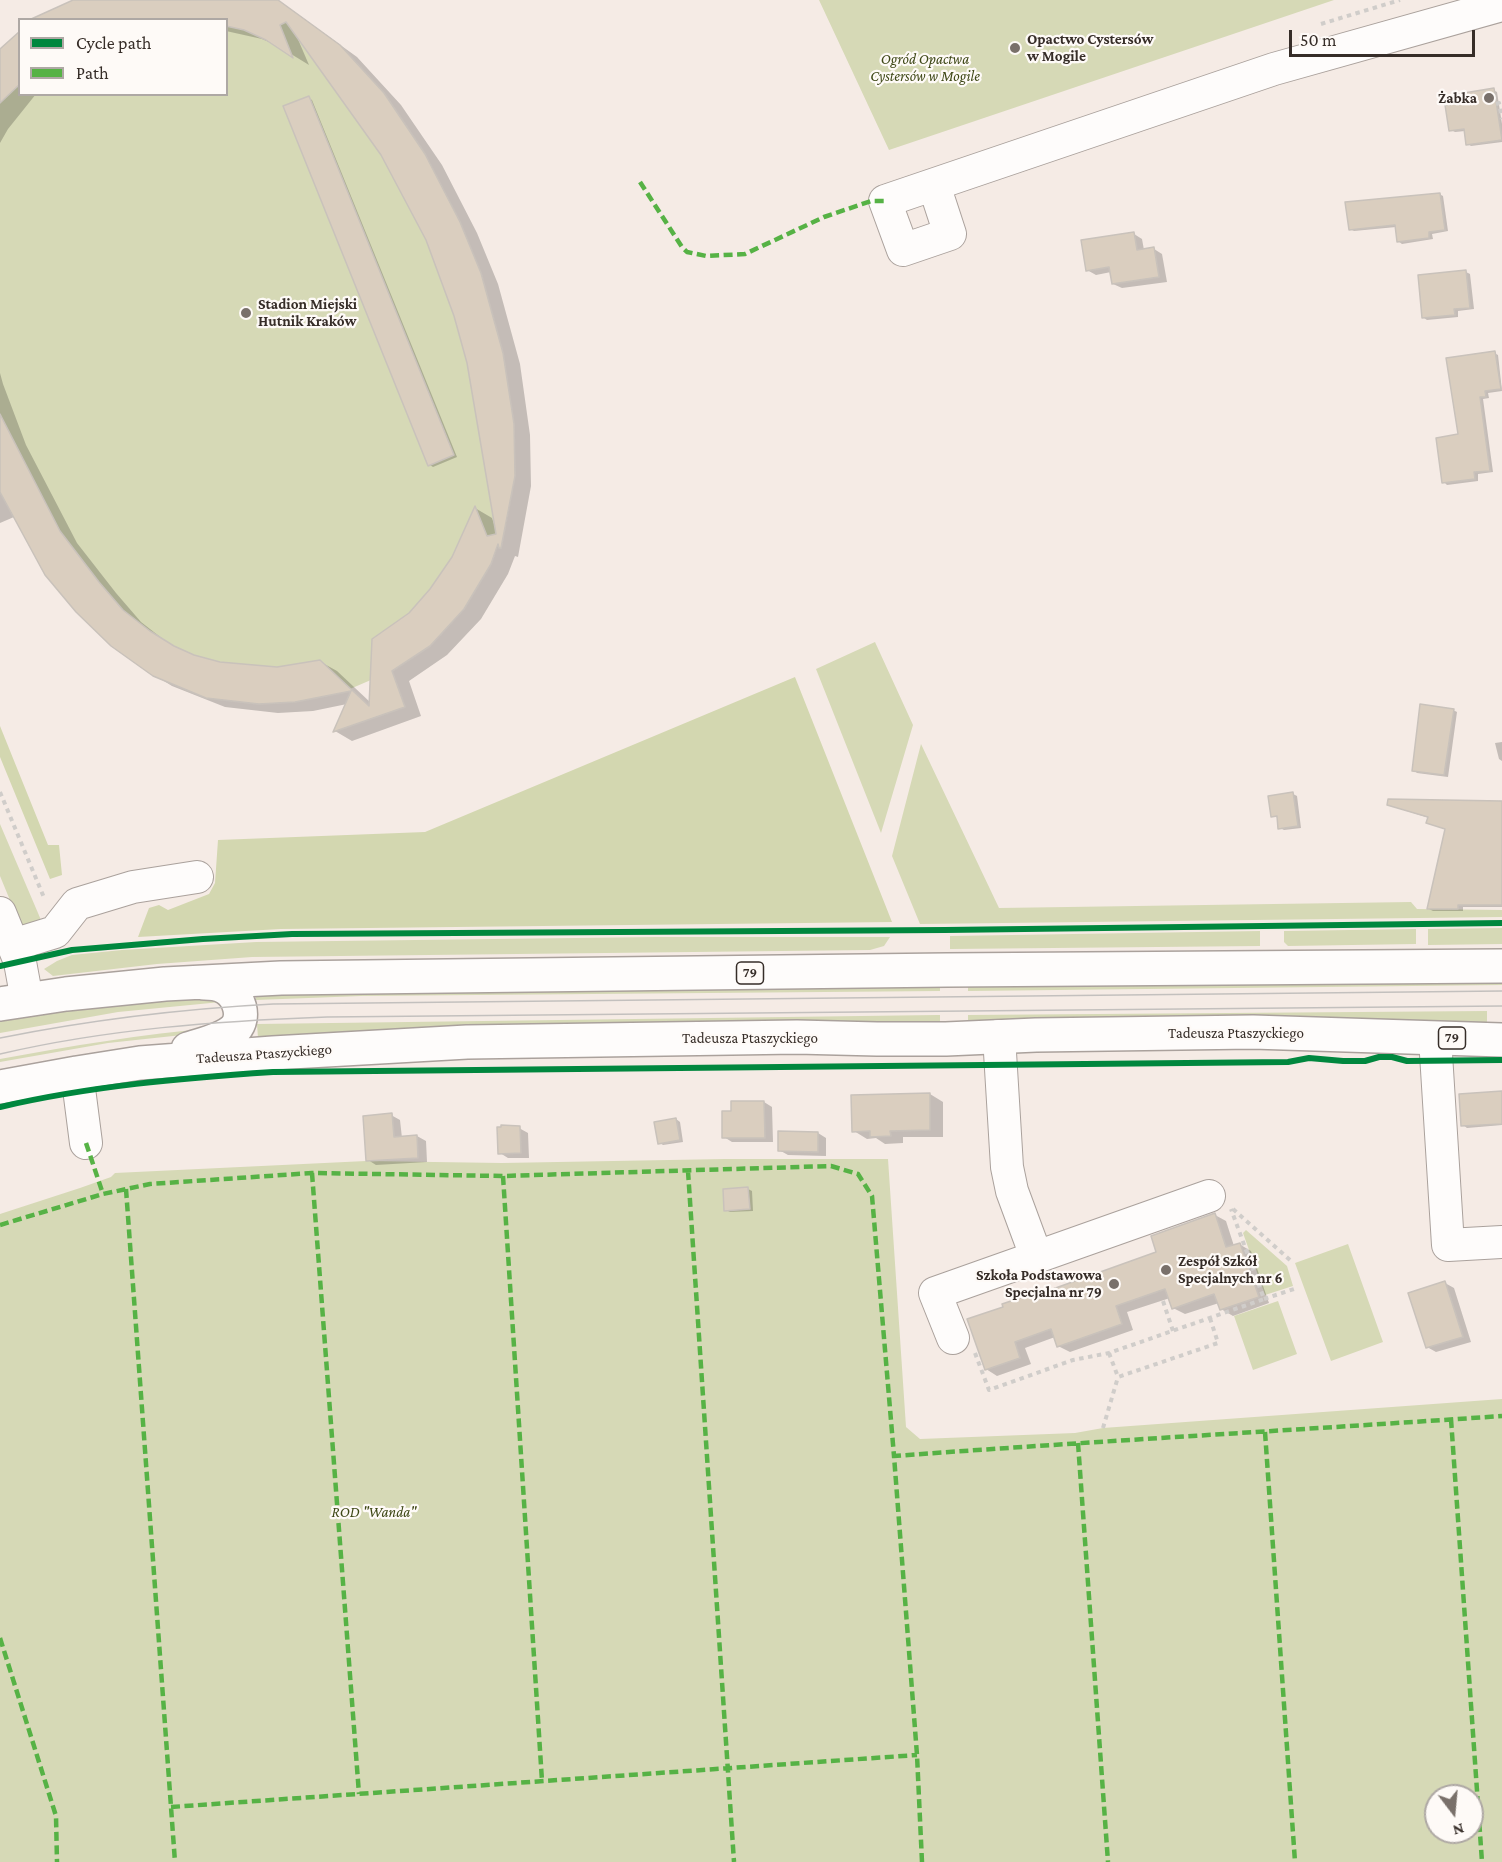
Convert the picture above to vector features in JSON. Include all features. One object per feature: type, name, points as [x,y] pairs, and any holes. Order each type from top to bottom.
[{"type":"main road","name":"79","points":[[14,1002],[125,988],[281,978],[1502,966]]},
{"type":"main road","points":[[140,1064],[221,1037],[237,1026],[240,1013],[234,995],[225,987],[200,982]]},
{"type":"main road","name":"Tadeusza Ptaszyckiego","points":[[0,1087],[77,1072],[140,1064],[479,1041],[797,1036],[946,1039],[1253,1032],[1502,1040]]},
{"type":"lane","points":[[934,185],[1274,69],[1502,4]]},
{"type":"lane","points":[[14,945],[55,932],[76,904],[133,887],[197,877]]},
{"type":"lane","points":[[0,913],[20,962],[14,1002]]},
{"type":"lane","points":[[999,1036],[1007,1167],[1012,1191],[1036,1256]]},
{"type":"lane","points":[[1435,1038],[1448,1245],[1502,1242]]},
{"type":"lane","points":[[77,1072],[86,1143]]},
{"type":"lane","points":[[953,1338],[935,1293],[1036,1256],[1220,1202]]},
{"type":"path","points":[[1317,25],[1400,0]]},
{"type":"path","points":[[1496,104],[1499,103],[1500,116]]},
{"type":"path","points":[[0,792],[38,882],[55,932]]},
{"type":"path","points":[[1220,1202],[1291,1260]]},
{"type":"path","points":[[1220,1202],[1264,1299]]},
{"type":"path","points":[[953,1338],[968,1333],[989,1389],[1073,1360],[1109,1353],[1173,1332],[1293,1289]]},
{"type":"path","points":[[1163,1301],[1173,1332]]},
{"type":"path","points":[[1118,1377],[1218,1343],[1210,1318]]},
{"type":"path","points":[[1103,1428],[1118,1377],[1109,1353]]},
{"type":"green space","name":"Stadion Miejski Hutnik Kraków","points":[[73,0],[274,0],[281,2],[340,45],[384,93],[425,154],[460,222],[481,273],[503,353],[515,476],[506,524],[491,564],[464,609],[430,646],[394,670],[343,692],[295,702],[259,704],[206,698],[153,676],[111,646],[45,575],[0,492],[0,49],[18,33],[18,96],[228,96],[228,18],[38,18]]},
{"type":"green space","name":"Ogród Opactwa Cystersów w Mogile","points":[[819,0],[1334,0],[889,150]]},
{"type":"green space","points":[[875,642],[913,725],[881,833],[816,669]]},
{"type":"green space","points":[[795,677],[892,922],[281,929],[138,937],[149,908],[159,905],[168,910],[209,894],[215,883],[218,840],[425,832]]},
{"type":"green space","points":[[0,726],[48,845],[59,845],[62,875],[50,879],[0,757]]},
{"type":"green space","points":[[921,744],[999,908],[1411,902],[1417,909],[1502,910],[1502,917],[920,924],[892,856]]},
{"type":"green space","points":[[0,824],[43,925],[25,929],[19,922],[0,876]]},
{"type":"green space","points":[[1502,928],[1502,944],[1428,945],[1428,929]]},
{"type":"green space","points":[[1416,929],[1416,944],[1288,946],[1284,942],[1284,931]]},
{"type":"green space","points":[[1260,931],[1260,946],[950,949],[950,936]]},
{"type":"green space","points":[[655,937],[890,937],[884,946],[870,950],[252,957],[157,964],[53,976],[44,969],[72,955],[256,942]]},
{"type":"green space","points":[[1502,979],[1502,985],[968,991],[968,982]]},
{"type":"green space","points":[[940,982],[940,991],[361,996],[256,1000],[256,994]]},
{"type":"green space","points":[[208,995],[221,1002],[118,1012],[0,1033],[0,1018],[25,1013]]},
{"type":"green space","points":[[1487,1011],[1487,1027],[968,1025],[968,1015]]},
{"type":"green space","points":[[940,1015],[940,1025],[258,1038],[257,1024]]},
{"type":"green space","points":[[215,1028],[201,1033],[108,1043],[0,1062],[0,1059],[80,1045]]},
{"type":"green space","name":"ROD \"Wanda\"","points":[[888,1159],[906,1427],[920,1439],[1075,1433],[1103,1428],[1502,1399],[1502,1862],[0,1862],[0,1214],[111,1177],[115,1173],[366,1161],[502,1163]]},
{"type":"green space","points":[[1246,1230],[1287,1266],[1293,1286],[1265,1295],[1243,1233]]},
{"type":"green space","points":[[1348,1244],[1383,1342],[1331,1361],[1295,1263]]},
{"type":"green space","points":[[1278,1301],[1297,1354],[1253,1370],[1234,1316]]},
{"type":"building","points":[[73,0],[278,0],[340,45],[384,93],[425,154],[460,222],[481,273],[503,353],[514,424],[515,476],[501,548],[498,544],[491,564],[464,609],[430,646],[392,671],[405,707],[333,732],[351,691],[295,702],[259,704],[206,698],[153,676],[111,646],[76,612],[45,575],[0,492],[0,414],[60,531],[123,610],[174,646],[194,655],[220,662],[277,667],[320,660],[369,706],[372,639],[409,613],[430,589],[452,557],[475,506],[487,536],[496,534],[467,363],[454,316],[426,240],[381,155],[286,22],[280,25],[293,58],[266,40],[244,30],[228,26],[228,18],[33,18]]},
{"type":"building","points":[[18,33],[18,86],[0,103],[0,49]]},
{"type":"building","points":[[1494,88],[1502,140],[1466,145],[1464,129],[1449,131],[1445,105],[1459,103],[1458,94]]},
{"type":"building","points":[[309,96],[454,455],[428,466],[283,106]]},
{"type":"building","points":[[1440,193],[1445,230],[1429,232],[1429,238],[1397,242],[1395,225],[1349,230],[1345,202]]},
{"type":"building","points":[[1134,232],[1137,250],[1154,247],[1159,277],[1112,284],[1109,267],[1086,271],[1081,240]]},
{"type":"building","points":[[1466,270],[1470,308],[1454,309],[1455,315],[1422,318],[1418,275]]},
{"type":"building","points":[[1495,351],[1501,389],[1485,391],[1486,397],[1480,397],[1490,471],[1474,472],[1475,479],[1442,483],[1436,438],[1458,434],[1446,358]]},
{"type":"building","points":[[1420,704],[1454,709],[1444,775],[1412,771]]},
{"type":"building","points":[[1293,792],[1298,826],[1278,829],[1277,816],[1271,817],[1268,796]]},
{"type":"building","points":[[1388,799],[1502,801],[1502,905],[1458,905],[1458,909],[1427,909],[1445,829],[1426,823],[1428,817],[1387,805]]},
{"type":"building","points":[[1502,1091],[1502,1124],[1461,1126],[1459,1094]]},
{"type":"building","points":[[930,1093],[930,1130],[890,1131],[891,1136],[870,1137],[870,1131],[852,1132],[851,1095]]},
{"type":"building","points":[[731,1101],[764,1101],[765,1138],[722,1138],[722,1111],[731,1111]]},
{"type":"building","points":[[392,1113],[394,1137],[417,1135],[418,1158],[366,1161],[363,1116]]},
{"type":"building","points":[[676,1118],[680,1140],[658,1144],[654,1122]]},
{"type":"building","points":[[501,1125],[520,1126],[521,1153],[498,1154],[497,1127]]},
{"type":"building","points":[[778,1131],[818,1132],[818,1152],[778,1151]]},
{"type":"building","points":[[748,1187],[750,1209],[724,1211],[723,1189]]},
{"type":"building","points":[[1215,1213],[1226,1247],[1240,1243],[1259,1297],[1220,1310],[1214,1294],[1172,1309],[1165,1289],[1116,1306],[1122,1324],[1057,1347],[1051,1329],[1015,1342],[1020,1358],[985,1370],[967,1319],[1003,1307],[1002,1304],[1035,1293],[1036,1295],[1156,1252],[1151,1236]]},
{"type":"building","points":[[1445,1281],[1463,1337],[1426,1348],[1408,1293]]},
{"type":"tram line","points":[[0,1038],[136,1016],[273,1004],[1502,991]]},
{"type":"tram line","points":[[0,1054],[121,1032],[245,1021],[327,1017],[1502,1006]]},
{"type":"marked path","points":[[640,182],[682,247],[687,252],[706,256],[745,254],[824,217],[871,201],[885,201]]},
{"type":"marked path","points":[[86,1143],[103,1194]]},
{"type":"marked path","points":[[0,1225],[103,1194],[150,1184],[312,1173],[503,1176],[831,1166],[858,1174],[872,1196],[894,1456]]},
{"type":"marked path","points":[[688,1171],[734,1862]]},
{"type":"marked path","points":[[312,1173],[359,1794]]},
{"type":"marked path","points":[[503,1176],[542,1781]]},
{"type":"marked path","points":[[126,1189],[175,1862]]},
{"type":"marked path","points":[[922,1862],[917,1755],[894,1456],[1502,1416]]},
{"type":"marked path","points":[[1451,1419],[1482,1862]]},
{"type":"marked path","points":[[1265,1432],[1295,1862]]},
{"type":"marked path","points":[[1078,1443],[1108,1862]]},
{"type":"marked path","points":[[0,1638],[56,1816],[57,1862]]},
{"type":"marked path","points":[[171,1807],[917,1755]]},
{"type":"cycle path","points":[[0,966],[72,950],[292,934],[945,930],[1502,923]]},
{"type":"cycle path","points":[[0,1107],[136,1084],[273,1072],[1288,1062],[1309,1058],[1365,1061],[1379,1057],[1392,1057],[1407,1061],[1502,1060]]},
{"type":"place","name":"Opactwo Cystersów w Mogile","points":[[1015,48]]},
{"type":"place","name":"Żabka","points":[[1489,98]]},
{"type":"place","name":"Stadion Miejski Hutnik Kraków","points":[[246,313]]},
{"type":"place","name":"Zespół Szkół Specjalnych nr 6","points":[[1166,1270]]},
{"type":"place","name":"Szkoła Podstawowa Specjalna nr 79","points":[[1114,1284]]}]
